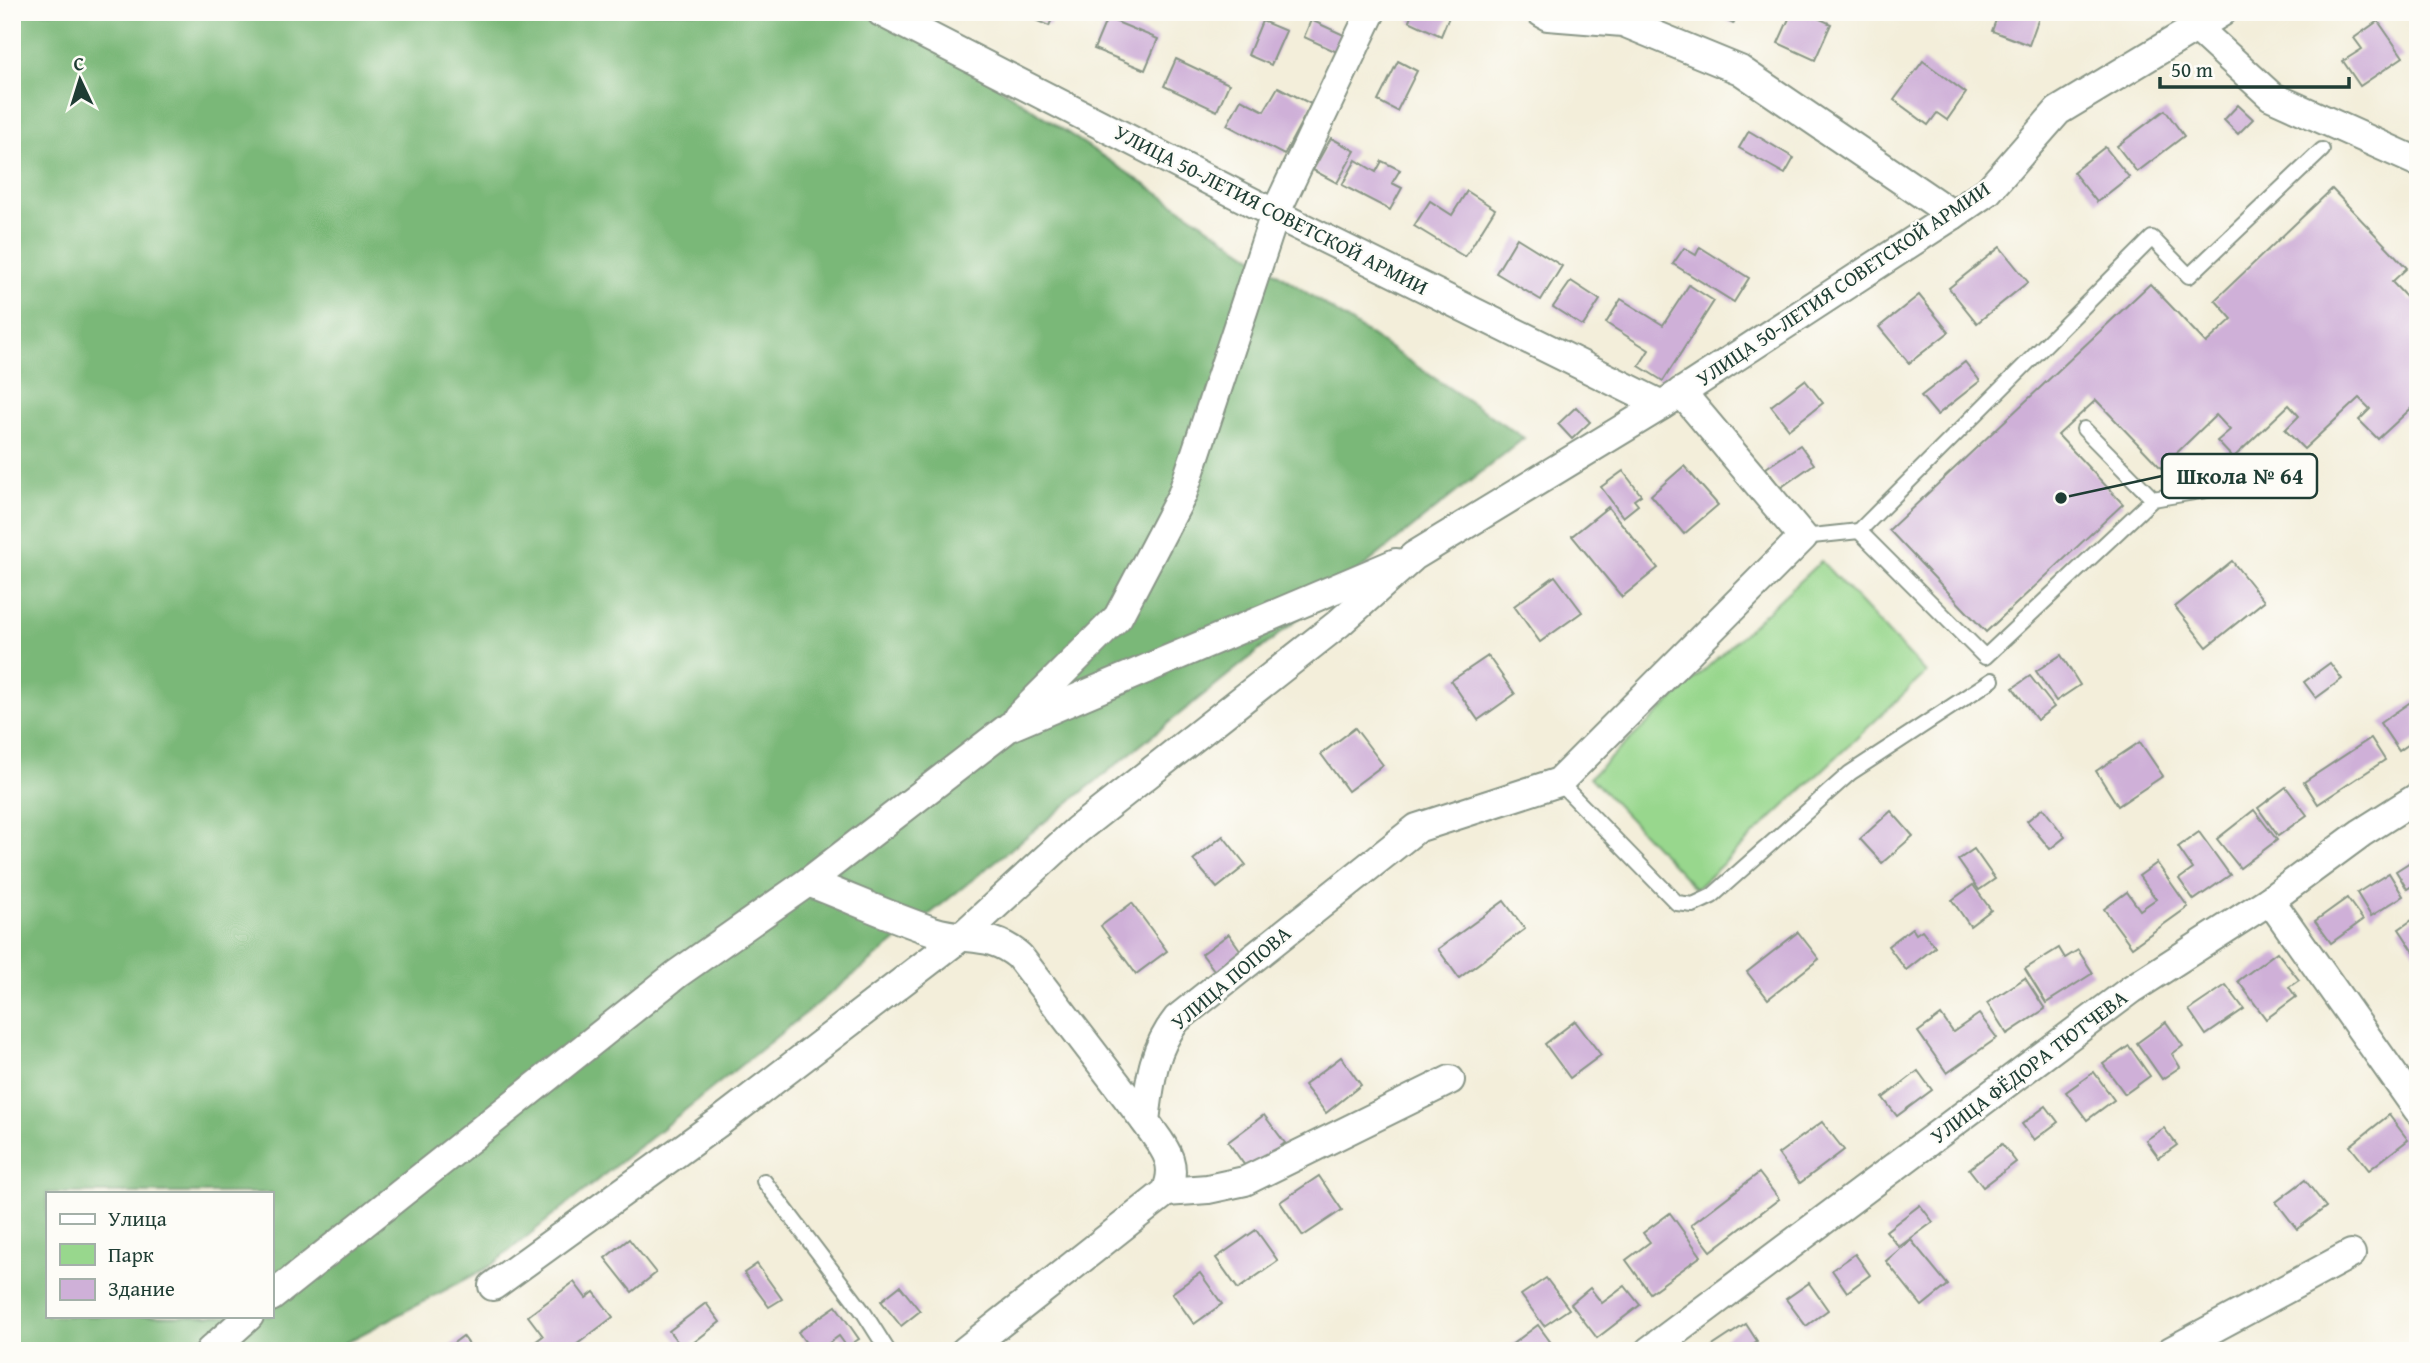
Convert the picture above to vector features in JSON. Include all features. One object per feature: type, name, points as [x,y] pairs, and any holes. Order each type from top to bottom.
[{"type":"street","name":"УЛИЦА 50-ЛЕТИЯ СОВЕТСКОЙ АРМИИ","points":[[881,12],[1275,214],[1672,399]]},
{"type":"street","points":[[273,1295],[677,974],[808,882],[1009,727],[1118,617],[1182,495],[1275,214],[1371,12]]},
{"type":"street","points":[[1541,12],[1548,16],[1623,22],[1740,70],[1953,215]]},
{"type":"street","name":"УЛИЦА 50-ЛЕТИЯ СОВЕТСКОЙ АРМИИ","points":[[1415,556],[1672,399],[1953,215],[1988,191],[2058,111],[2198,29],[2222,12]]},
{"type":"street","points":[[2198,29],[2271,96],[2418,162]]},
{"type":"street","points":[[1559,782],[1803,537],[1672,399]]},
{"type":"street","points":[[1009,727],[1305,599],[1415,556]]},
{"type":"street","points":[[493,1286],[718,1123],[962,936],[1077,830],[1338,624],[1415,556]]},
{"type":"street","name":"УЛИЦА ПОПОВА","points":[[1145,1121],[1152,1062],[1162,1038],[1177,1019],[1417,828],[1559,782]]},
{"type":"street","name":"УЛИЦА ФЁДОРА ТЮТЧЕВА","points":[[1649,1351],[2132,989],[2270,900],[2361,833],[2418,797]]},
{"type":"street","points":[[808,882],[936,932],[989,938],[1007,945],[1019,956],[1145,1121],[1171,1161],[1173,1177],[1166,1192],[965,1351]]},
{"type":"street","points":[[2270,900],[2418,1110]]},
{"type":"street","points":[[1166,1192],[1245,1181],[1450,1080]]},
{"type":"street","points":[[2171,1351],[2351,1254]]},
{"type":"street","points":[[210,1351],[246,1318]]},
{"type":"lane","points":[[1803,537],[1859,531],[2152,238],[2189,276],[2322,150]]},
{"type":"lane","points":[[2084,429],[2153,499]]},
{"type":"lane","points":[[1859,531],[1985,657],[2153,499],[2236,485]]},
{"type":"lane","points":[[1559,782],[1677,903],[1693,905],[1712,896],[1850,773],[1992,680]]},
{"type":"lane","points":[[764,1181],[864,1313],[888,1351]]},
{"type":"green space","points":[[12,12],[887,12],[1524,438],[489,1267],[330,1351],[12,1351]]},
{"type":"green space","points":[[1821,561],[1926,673],[1696,889],[1590,777]]},
{"type":"building","points":[[1017,12],[1055,12],[1049,26]]},
{"type":"building","points":[[1413,12],[1451,12],[1441,36],[1409,21]]},
{"type":"building","points":[[1711,12],[1739,12],[1733,24]]},
{"type":"building","points":[[1792,12],[1805,12],[1831,24],[1815,60],[1778,43]]},
{"type":"building","points":[[1999,12],[2041,12],[2029,45],[1992,31]]},
{"type":"building","points":[[1107,18],[1158,39],[1145,70],[1094,49]]},
{"type":"building","points":[[1311,20],[1346,36],[1339,53],[1304,37]]},
{"type":"building","points":[[1262,21],[1286,31],[1271,65],[1248,55]]},
{"type":"building","points":[[2378,21],[2403,57],[2360,86],[2343,61],[2362,49],[2354,38]]},
{"type":"building","points":[[1176,59],[1229,84],[1217,111],[1164,86]]},
{"type":"building","points":[[1398,61],[1417,71],[1397,111],[1378,101]]},
{"type":"building","points":[[1923,61],[1966,93],[1947,120],[1937,113],[1928,125],[1894,100]]},
{"type":"building","points":[[1278,87],[1311,104],[1284,155],[1227,125],[1241,99],[1264,111]]},
{"type":"building","points":[[2238,105],[2253,119],[2238,134],[2224,120]]},
{"type":"building","points":[[2165,110],[2184,136],[2137,172],[2117,146]]},
{"type":"building","points":[[1749,131],[1794,158],[1785,174],[1739,148]]},
{"type":"building","points":[[1331,138],[1355,151],[1337,183],[1313,170]]},
{"type":"building","points":[[2105,147],[2129,177],[2097,202],[2073,172]]},
{"type":"building","points":[[1356,160],[1376,172],[1382,161],[1400,170],[1392,183],[1402,188],[1390,210],[1342,185]]},
{"type":"building","points":[[2332,189],[2407,268],[2392,282],[2411,302],[2418,296],[2418,402],[2378,439],[2359,420],[2370,409],[2359,398],[2304,449],[2285,430],[2299,416],[2289,405],[2233,458],[2217,441],[2230,430],[2216,415],[2161,468],[2096,400],[2058,435],[2123,504],[1986,632],[1889,530],[2150,284],[2206,343],[2232,319],[2215,300]]},
{"type":"building","points":[[1467,191],[1495,209],[1465,257],[1414,226],[1430,201],[1452,215]]},
{"type":"building","points":[[1517,238],[1562,266],[1541,300],[1496,273]]},
{"type":"building","points":[[1700,247],[1749,278],[1734,302],[1673,264],[1684,248],[1696,255]]},
{"type":"building","points":[[2000,247],[2028,282],[1977,323],[1949,288]]},
{"type":"building","points":[[1571,281],[1600,300],[1583,326],[1553,307]]},
{"type":"building","points":[[1689,285],[1714,301],[1663,381],[1639,366],[1649,350],[1606,323],[1621,299],[1663,325]]},
{"type":"building","points":[[1919,295],[1949,332],[1909,363],[1879,327]]},
{"type":"building","points":[[1965,362],[1980,381],[1937,415],[1921,396]]},
{"type":"building","points":[[1805,380],[1823,403],[1789,429],[1771,406]]},
{"type":"building","points":[[1576,407],[1590,422],[1572,439],[1558,424]]},
{"type":"building","points":[[1800,445],[1814,464],[1780,488],[1766,468]]},
{"type":"building","points":[[1684,466],[1718,505],[1684,534],[1651,495]]},
{"type":"building","points":[[1623,471],[1641,495],[1634,500],[1638,505],[1623,517],[1601,487]]},
{"type":"building","points":[[1608,507],[1658,568],[1622,597],[1572,536]]},
{"type":"building","points":[[2232,561],[2264,601],[2207,647],[2175,607]]},
{"type":"building","points":[[1555,576],[1582,612],[1540,642],[1514,606]]},
{"type":"building","points":[[2061,655],[2080,685],[2056,701],[2036,671]]},
{"type":"building","points":[[1488,656],[1515,694],[1478,720],[1451,681]]},
{"type":"building","points":[[2330,663],[2342,679],[2316,698],[2304,682]]},
{"type":"building","points":[[2030,676],[2054,707],[2037,720],[2013,688]]},
{"type":"building","points":[[2415,699],[2418,738],[2399,751],[2380,723]]},
{"type":"building","points":[[1355,728],[1383,765],[1348,791],[1321,754]]},
{"type":"building","points":[[2371,738],[2385,760],[2318,804],[2304,782]]},
{"type":"building","points":[[2140,742],[2163,776],[2118,806],[2096,771]]},
{"type":"building","points":[[2286,787],[2307,815],[2278,836],[2258,808]]},
{"type":"building","points":[[2043,808],[2065,837],[2050,849],[2027,821]]},
{"type":"building","points":[[2254,810],[2277,840],[2240,868],[2217,839]]},
{"type":"building","points":[[1891,811],[1913,836],[1882,863],[1860,839]]},
{"type":"building","points":[[2199,832],[2230,875],[2194,900],[2179,879],[2193,869],[2178,847]]},
{"type":"building","points":[[1223,836],[1246,865],[1217,888],[1193,860]]},
{"type":"building","points":[[1974,849],[1995,879],[1979,890],[1958,860]]},
{"type":"building","points":[[2418,857],[2418,882],[2407,889],[2396,871]]},
{"type":"building","points":[[2157,863],[2188,907],[2132,947],[2104,909],[2127,892],[2140,910],[2156,899],[2139,876]]},
{"type":"building","points":[[2389,873],[2403,896],[2371,916],[2357,893]]},
{"type":"building","points":[[1973,885],[1991,910],[1970,926],[1952,900]]},
{"type":"building","points":[[2347,898],[2363,920],[2331,943],[2315,921]]},
{"type":"building","points":[[1504,901],[1525,929],[1459,978],[1438,949]]},
{"type":"building","points":[[1132,903],[1167,951],[1136,974],[1101,926]]},
{"type":"building","points":[[2418,916],[2418,958],[2399,929]]},
{"type":"building","points":[[1912,928],[1916,934],[1922,930],[1935,947],[1906,970],[1888,946]]},
{"type":"building","points":[[1798,932],[1819,959],[1768,999],[1747,972]]},
{"type":"building","points":[[1229,934],[1243,954],[1217,974],[1202,954]]},
{"type":"building","points":[[2059,948],[2065,958],[2078,950],[2093,973],[2046,1003],[2025,969]]},
{"type":"building","points":[[2277,952],[2299,980],[2289,987],[2296,997],[2266,1019],[2238,981]]},
{"type":"building","points":[[2025,978],[2045,1009],[2007,1034],[1987,1003]]},
{"type":"building","points":[[2226,985],[2244,1009],[2206,1035],[2189,1010]]},
{"type":"building","points":[[1979,1014],[1997,1038],[1947,1073],[1918,1032],[1941,1015],[1953,1032]]},
{"type":"building","points":[[1575,1021],[1601,1055],[1570,1078],[1545,1044]]},
{"type":"building","points":[[2166,1022],[2183,1046],[2172,1054],[2180,1067],[2162,1079],[2137,1043]]},
{"type":"building","points":[[2129,1046],[2150,1076],[2125,1094],[2103,1064]]},
{"type":"building","points":[[1341,1057],[1361,1085],[1326,1113],[1304,1085]]},
{"type":"building","points":[[1918,1071],[1932,1090],[1897,1116],[1883,1098]]},
{"type":"building","points":[[2094,1072],[2114,1100],[2087,1120],[2066,1092]]},
{"type":"building","points":[[2046,1106],[2058,1122],[2034,1140],[2022,1124]]},
{"type":"building","points":[[1264,1115],[1285,1143],[1248,1170],[1228,1142]]},
{"type":"building","points":[[2389,1115],[2408,1140],[2369,1170],[2350,1146]]},
{"type":"building","points":[[1822,1122],[1844,1150],[1800,1183],[1778,1154]]},
{"type":"building","points":[[2164,1128],[2177,1145],[2159,1158],[2146,1140]]},
{"type":"building","points":[[2002,1144],[2016,1162],[1983,1187],[1969,1169]]},
{"type":"building","points":[[1759,1173],[1779,1199],[1711,1251],[1691,1225]]},
{"type":"building","points":[[1319,1176],[1342,1210],[1303,1236],[1280,1202]]},
{"type":"building","points":[[2305,1180],[2326,1207],[2297,1229],[2276,1202]]},
{"type":"building","points":[[1920,1205],[1933,1222],[1899,1247],[1886,1231]]},
{"type":"building","points":[[1670,1213],[1701,1256],[1650,1293],[1626,1260],[1650,1242],[1643,1233]]},
{"type":"building","points":[[1256,1230],[1278,1261],[1238,1289],[1216,1258]]},
{"type":"building","points":[[629,1239],[656,1273],[632,1292],[605,1258]]},
{"type":"building","points":[[1911,1240],[1948,1285],[1922,1306],[1886,1261]]},
{"type":"building","points":[[1855,1254],[1870,1275],[1847,1292],[1832,1270]]},
{"type":"building","points":[[757,1264],[782,1299],[769,1307],[744,1273]]},
{"type":"building","points":[[1200,1273],[1222,1304],[1194,1324],[1172,1293]]},
{"type":"building","points":[[1546,1278],[1569,1309],[1544,1326],[1521,1295]]},
{"type":"building","points":[[574,1282],[586,1298],[594,1292],[613,1317],[568,1351],[541,1351],[535,1342],[543,1336],[528,1316]]},
{"type":"building","points":[[1809,1283],[1828,1310],[1806,1326],[1786,1299]]},
{"type":"building","points":[[900,1286],[920,1311],[901,1326],[881,1301]]},
{"type":"building","points":[[1625,1286],[1640,1305],[1597,1338],[1571,1304],[1590,1288],[1602,1303]]},
{"type":"building","points":[[706,1303],[720,1322],[684,1350],[669,1331]]},
{"type":"building","points":[[836,1306],[859,1339],[847,1347],[839,1336],[818,1351],[812,1351],[798,1332]]},
{"type":"building","points":[[1746,1324],[1757,1341],[1743,1351],[1705,1351]]},
{"type":"building","points":[[1538,1325],[1557,1351],[1515,1351],[1511,1345]]},
{"type":"building","points":[[463,1336],[474,1351],[443,1351]]},
{"type":"place","name":"Школа № 64","points":[[2061,498]]}]
